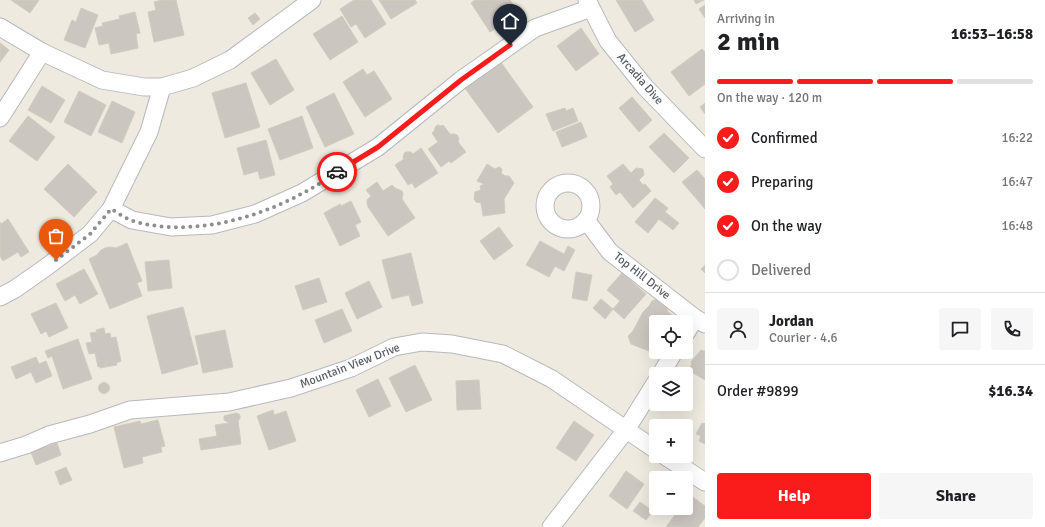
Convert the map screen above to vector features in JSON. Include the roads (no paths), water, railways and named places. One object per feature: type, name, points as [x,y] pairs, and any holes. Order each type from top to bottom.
[{"type":"street","points":[[0,27],[42,52],[102,80],[144,87],[162,87],[193,78],[230,60],[312,0]]},
{"type":"street","points":[[111,209],[132,220],[171,227],[212,225],[255,214],[302,193],[378,147],[461,80],[536,28],[589,4]]},
{"type":"street","name":"Arcadia Dive","points":[[589,4],[608,41],[645,87],[705,149]]},
{"type":"street","points":[[0,118],[42,52]]},
{"type":"street","points":[[0,297],[21,285],[90,234],[111,209],[149,132],[162,87]]},
{"type":"street","name":"Top Hill Drive","points":[[586,220],[610,252],[700,321]]},
{"type":"street","name":"Mountain View Drive","points":[[0,453],[26,445],[49,435],[90,424],[130,410],[229,402],[291,388],[351,368],[394,347],[422,342],[452,344],[503,354],[552,379],[649,445]]},
{"type":"street","points":[[551,527],[626,430],[649,393]]},
{"type":"street","points":[[676,463],[705,482]]}]
